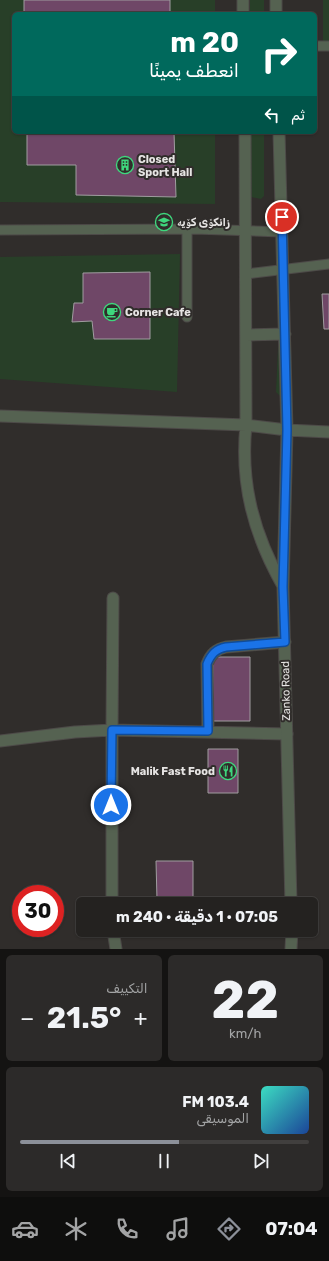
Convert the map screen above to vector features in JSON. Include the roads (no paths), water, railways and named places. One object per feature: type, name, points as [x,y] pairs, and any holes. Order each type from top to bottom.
[{"type":"street","points":[[243,0],[243,12]]},
{"type":"street","points":[[276,0],[276,12]]},
{"type":"street","points":[[245,134],[245,472],[251,508],[262,543],[271,566],[283,587]]},
{"type":"street","name":"Zanko Road","points":[[279,134],[287,430],[283,587],[291,897]]},
{"type":"street","points":[[246,335],[285,334]]},
{"type":"street","points":[[0,416],[246,425],[287,430],[329,432]]},
{"type":"street","points":[[112,897],[114,598]]},
{"type":"street","points":[[208,731],[207,664],[209,657],[213,652],[219,648],[226,647],[285,642]]},
{"type":"street","points":[[0,741],[68,733],[112,730],[287,734]]},
{"type":"street","points":[[114,937],[116,949]]},
{"type":"street","points":[[291,949],[292,937]]},
{"type":"lane","points":[[317,46],[329,46]]},
{"type":"lane","points":[[187,229],[187,317]]},
{"type":"lane","points":[[0,230],[187,229],[282,232]]},
{"type":"lane","points":[[246,274],[329,264]]},
{"type":"place","name":"Closed Sport Hall","points":[[125,165]]},
{"type":"place","name":"زانکۆی کۆیە","points":[[164,222]]},
{"type":"place","name":"Corner Cafe","points":[[112,312]]},
{"type":"place","name":"Malik Fast Food","points":[[228,771]]}]
